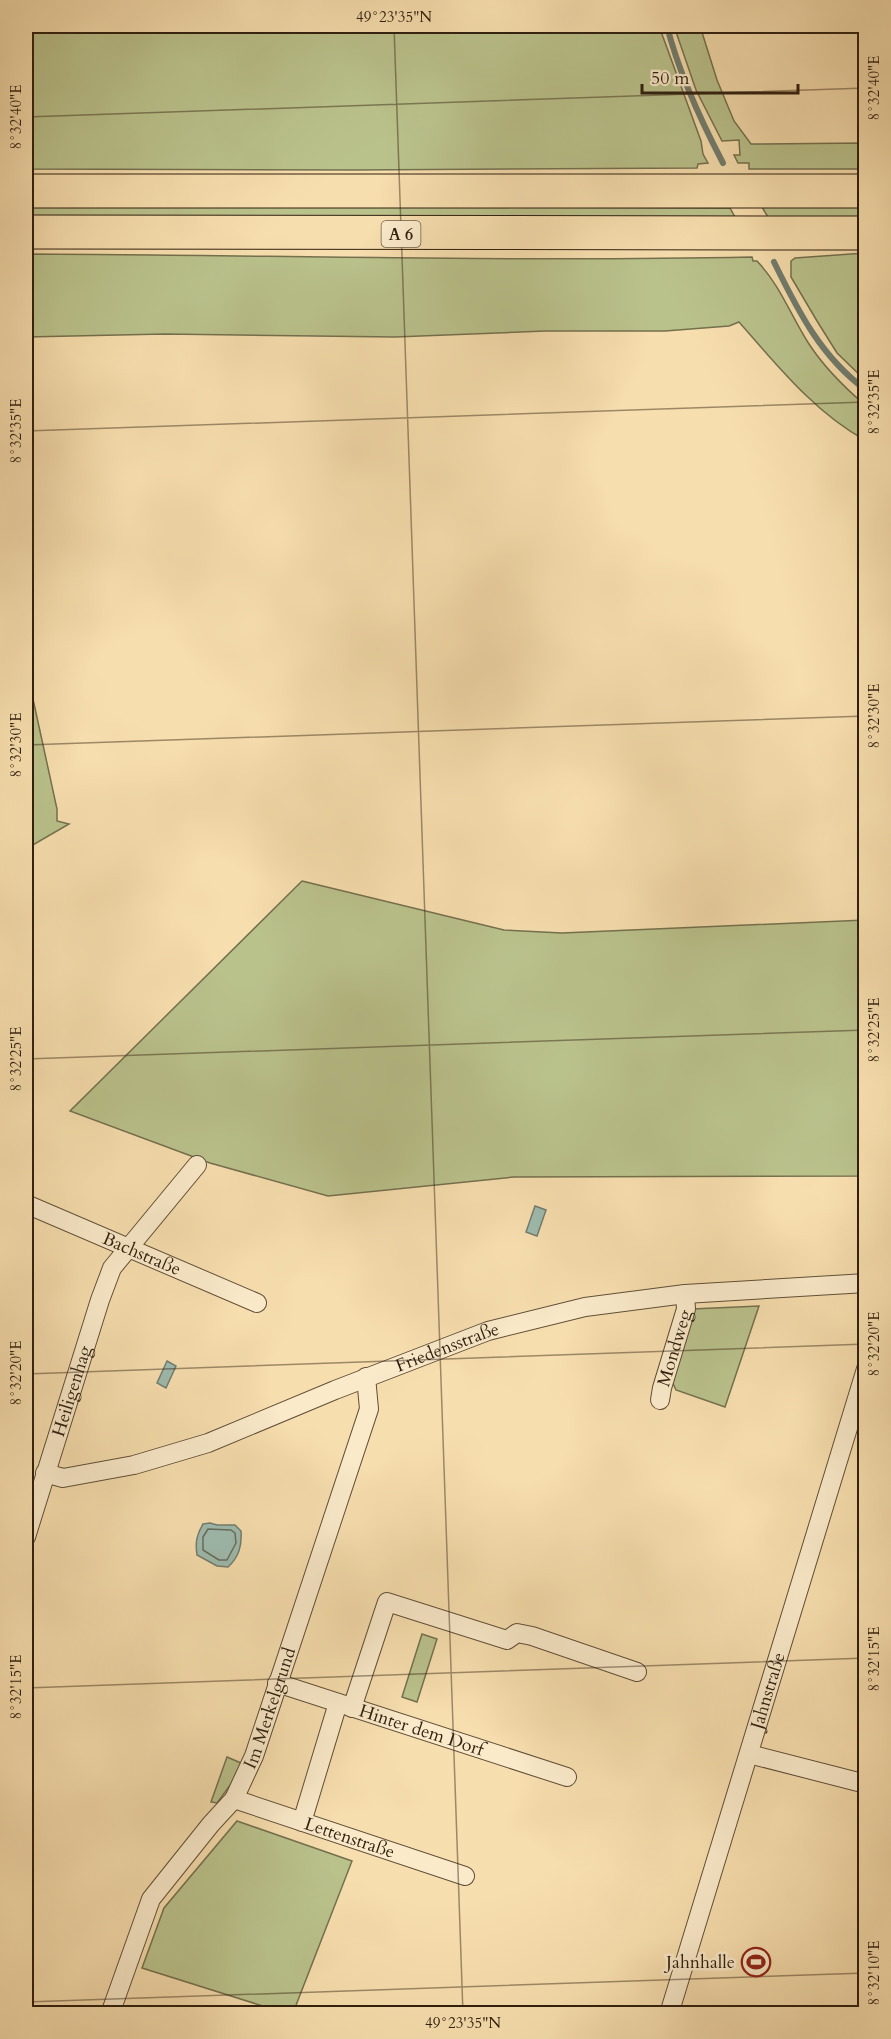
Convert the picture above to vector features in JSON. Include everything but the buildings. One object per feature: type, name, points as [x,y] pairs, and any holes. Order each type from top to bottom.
[{"type":"highway","points":[[26,191],[866,191]]},
{"type":"highway","name":"A 6","points":[[26,232],[866,233]]},
{"type":"street","name":"Heiligenhag","points":[[26,1537],[30,1510],[45,1473],[112,1268],[196,1165]]},
{"type":"street","name":"Bachstraße","points":[[26,1204],[257,1303]]},
{"type":"street","name":"Friedensstraße","points":[[45,1473],[63,1478],[134,1466],[208,1443],[366,1377],[488,1331],[585,1307],[685,1294],[866,1283]]},
{"type":"street","name":"Mondweg","points":[[660,1400],[686,1309],[685,1294]]},
{"type":"street","name":"Jahnstraße","points":[[669,2013],[866,1369]]},
{"type":"street","name":"Im Merkelgrund","points":[[110,2013],[152,1899],[211,1824],[234,1799],[254,1755],[369,1409],[366,1377]]},
{"type":"street","points":[[302,1822],[387,1602],[507,1640],[518,1633],[532,1636],[637,1672]]},
{"type":"street","name":"Hinter dem Dorf","points":[[277,1683],[567,1777]]},
{"type":"street","points":[[749,1754],[866,1784]]},
{"type":"street","name":"Lettenstraße","points":[[234,1799],[465,1876]]},
{"type":"green space","points":[[26,26],[659,26],[708,163],[698,164],[697,168],[26,169]]},
{"type":"green space","points":[[674,26],[700,26],[717,80],[734,121],[751,144],[865,143],[865,169],[749,169],[749,163],[738,163],[734,155],[740,155],[739,140],[722,141],[696,90]]},
{"type":"green space","points":[[26,206],[730,208],[736,219],[26,218]]},
{"type":"green space","points":[[865,206],[865,218],[769,219],[762,207]]},
{"type":"green space","points":[[866,253],[865,380],[837,353],[817,321],[791,277],[791,261],[795,258]]},
{"type":"green space","points":[[26,254],[480,259],[752,257],[753,261],[757,261],[772,280],[821,361],[865,405],[865,440],[829,416],[813,402],[739,322],[729,326],[665,331],[545,331],[395,337],[165,334],[26,337]]},
{"type":"green space","points":[[26,667],[57,809],[57,821],[69,824],[26,849]]},
{"type":"green space","points":[[302,881],[504,930],[562,933],[865,920],[865,1176],[514,1177],[328,1196],[210,1163],[70,1111]]},
{"type":"green space","points":[[759,1306],[725,1407],[676,1390],[670,1377],[692,1309]]},
{"type":"green space","points":[[422,1634],[437,1639],[417,1702],[402,1697]]},
{"type":"green space","points":[[227,1757],[241,1763],[231,1784],[217,1803],[211,1802]]},
{"type":"green space","points":[[237,1821],[352,1861],[293,2013],[285,2013],[142,1968],[164,1908]]},
{"type":"water","points":[[535,1206],[546,1210],[537,1236],[526,1232]]},
{"type":"water","points":[[167,1361],[176,1366],[166,1388],[157,1383]]},
{"type":"water","points":[[203,1524],[235,1525],[241,1531],[239,1551],[228,1567],[217,1566],[197,1555],[196,1542],[199,1531]]},
{"type":"waterway","points":[[667,26],[691,96],[723,163]]},
{"type":"waterway","points":[[774,262],[792,298],[823,348],[850,377],[866,390]]},
{"type":"place","name":"Jahnhalle","points":[[756,1962]]}]
